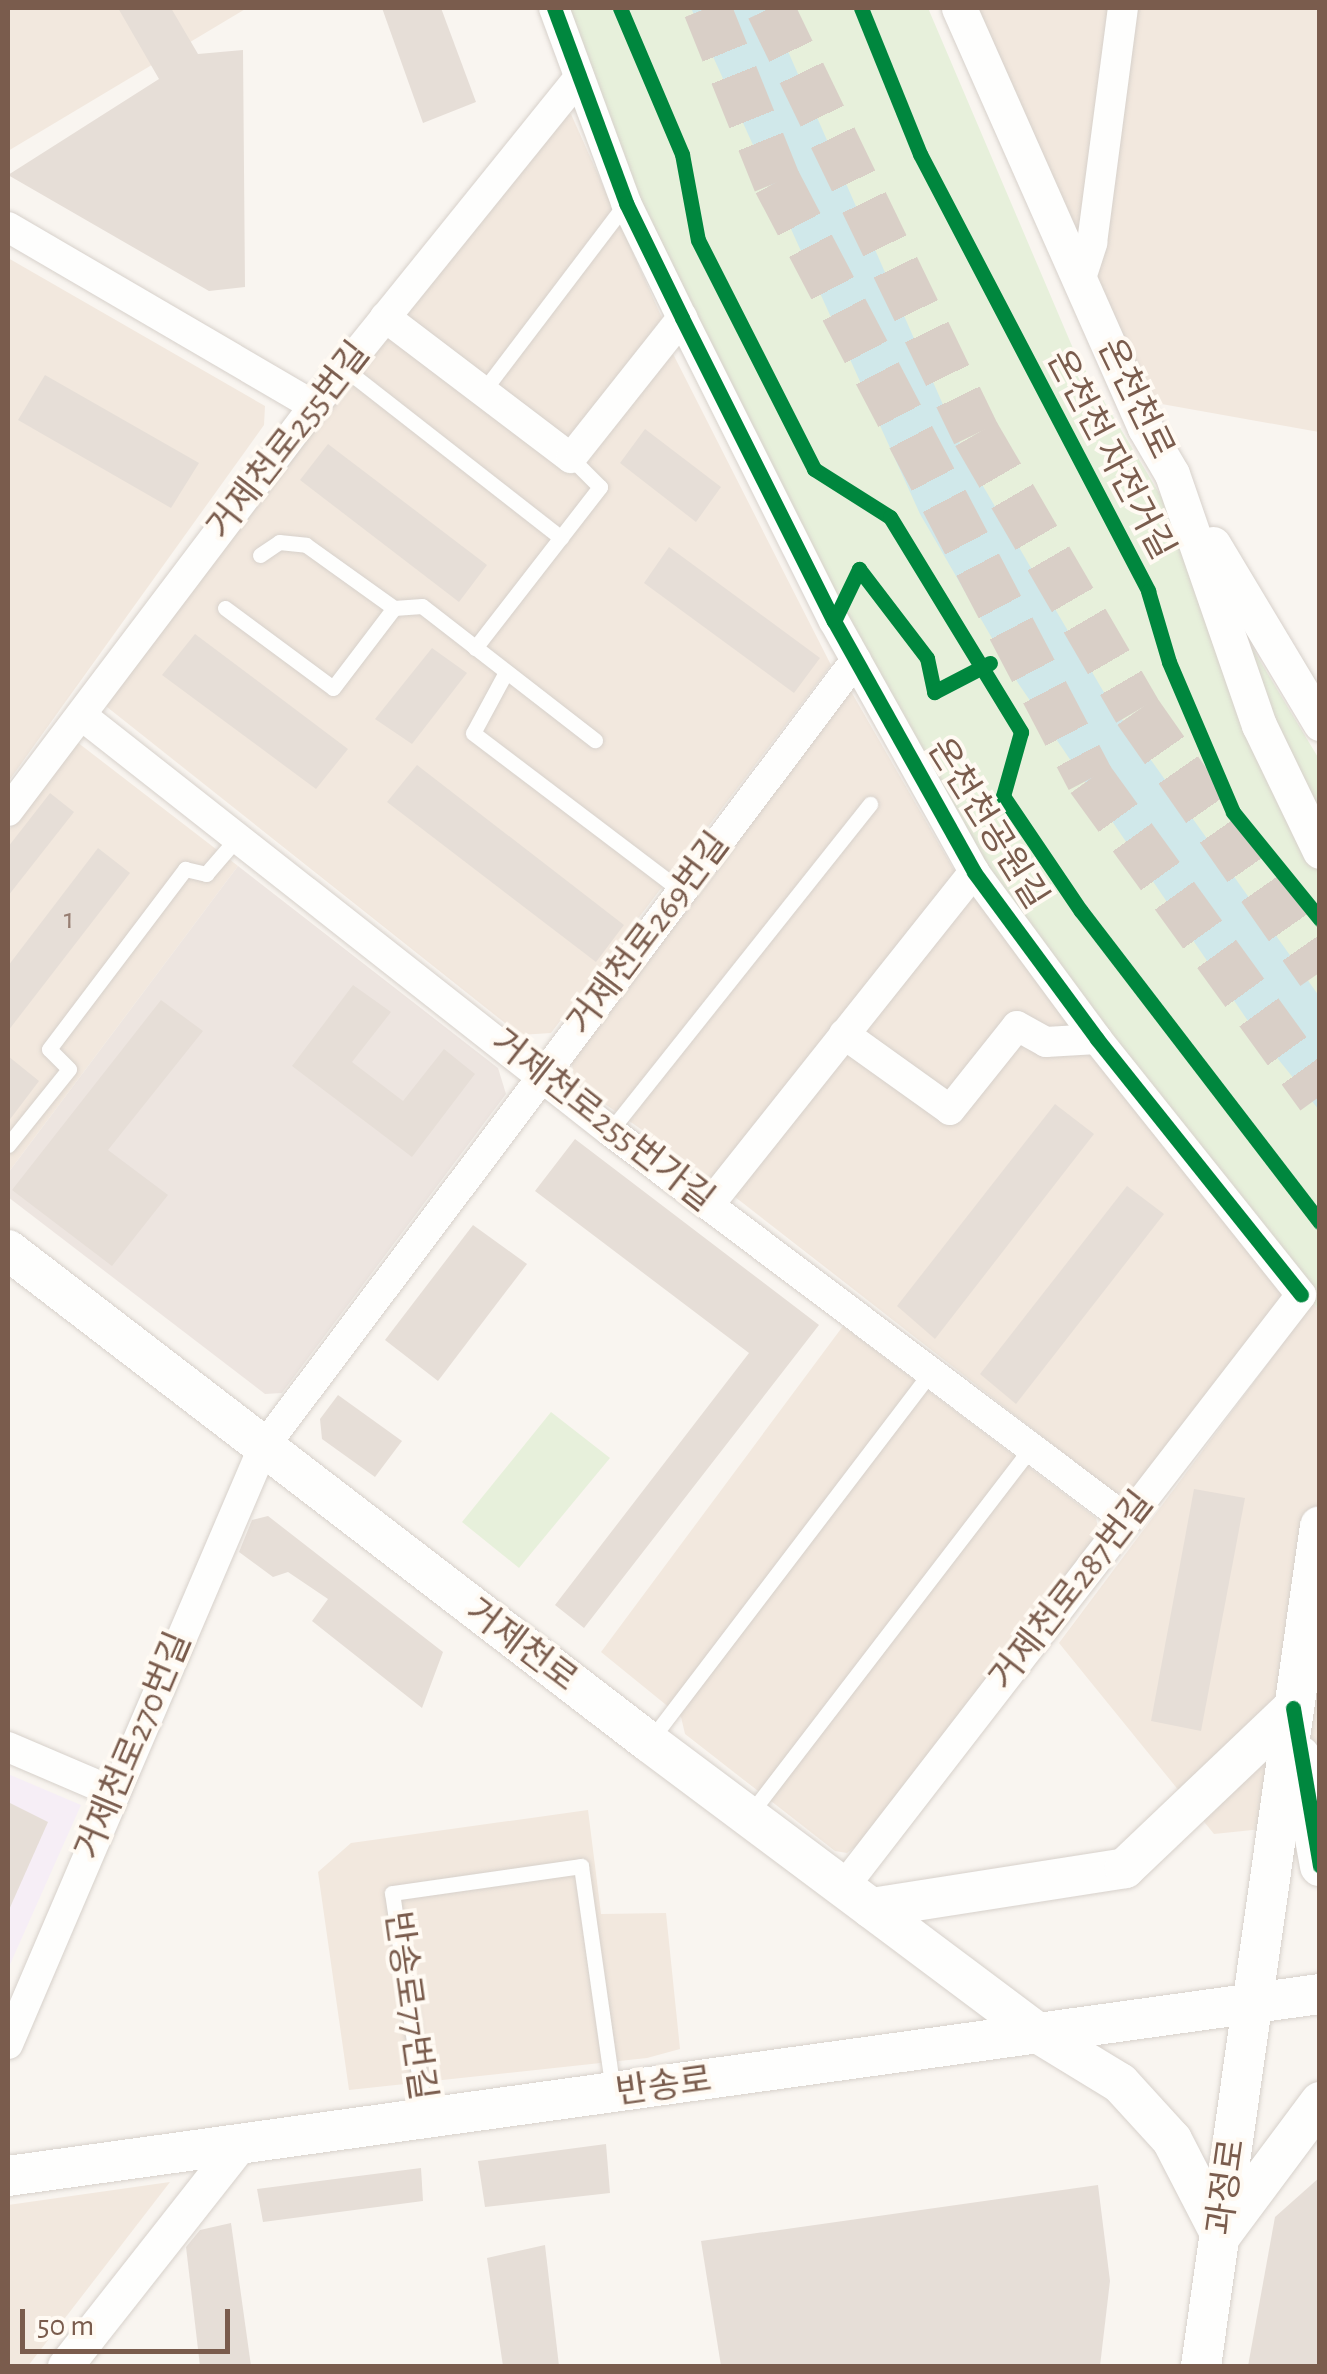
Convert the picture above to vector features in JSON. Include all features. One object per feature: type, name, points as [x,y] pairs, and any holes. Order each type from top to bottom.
[{"type":"main road","name":"거제천로","points":[[8,1250],[857,1898],[1041,2035],[1120,2083],[1172,2140],[1221,2234]]},
{"type":"main road","name":"과정로","points":[[1201,2366],[1320,1526]]},
{"type":"main road","points":[[857,1898],[1125,1868],[1293,1708]]},
{"type":"main road","points":[[1293,1708],[1320,1866]]},
{"type":"main road","name":"반송로","points":[[8,2176],[1320,1994]]},
{"type":"main road","points":[[1221,2234],[1270,2160],[1320,2102]]},
{"type":"street","name":"온천천공원길","points":[[554,8],[626,203],[856,660],[974,872],[1097,1039],[1301,1295]]},
{"type":"street","name":"온천천로","points":[[960,8],[1080,281],[1172,474],[1259,725],[1320,851]]},
{"type":"street","points":[[1080,281],[1092,243],[1123,8]]},
{"type":"street","name":"거제천로255번길","points":[[8,812],[314,406],[579,77]]},
{"type":"street","points":[[8,227],[314,406]]},
{"type":"street","points":[[385,316],[572,458],[682,318]]},
{"type":"street","points":[[1172,474],[1320,722]]},
{"type":"street","name":"거제천로269번길","points":[[263,1448],[856,660]]},
{"type":"street","name":"거제천로255번가길","points":[[81,715],[543,1074],[610,1131],[1127,1520]]},
{"type":"street","points":[[709,1206],[974,872]]},
{"type":"street","points":[[844,1034],[950,1110],[1017,1026],[1046,1042],[1097,1039]]},
{"type":"street","name":"거제천로287번길","points":[[857,1898],[1127,1520],[1301,1295]]},
{"type":"street","name":"거제천로270번길","points":[[8,2044],[263,1448]]},
{"type":"street","points":[[8,1746],[113,1792]]},
{"type":"street","points":[[65,2366],[240,2144]]},
{"type":"lane","points":[[484,390],[626,203]]},
{"type":"lane","points":[[345,369],[561,538]]},
{"type":"lane","points":[[476,648],[600,487],[572,458]]},
{"type":"lane","points":[[260,555],[278,542],[306,545],[394,608],[422,606],[594,740]]},
{"type":"lane","points":[[224,608],[333,688],[394,608]]},
{"type":"lane","points":[[506,672],[473,734],[680,891]]},
{"type":"lane","points":[[610,1131],[870,804]]},
{"type":"lane","points":[[8,1145],[70,1068],[49,1049],[185,869],[206,874],[238,836]]},
{"type":"lane","points":[[649,1742],[931,1372]]},
{"type":"lane","points":[[749,1816],[1031,1448]]},
{"type":"lane","name":"반송로77번길","points":[[426,2119],[392,1893],[581,1866],[614,2094]]},
{"type":"shaded area","points":[[8,8],[247,8],[8,151]]},
{"type":"shaded area","points":[[969,8],[1319,8],[1319,432],[1156,403],[1103,312]]},
{"type":"shaded area","points":[[571,114],[662,318],[568,446],[398,317],[561,116]]},
{"type":"shaded area","points":[[8,258],[265,406],[264,425],[8,782]]},
{"type":"shaded area","points":[[388,330],[573,470],[669,346],[831,665],[551,1033],[520,1035],[107,707],[105,696]]},
{"type":"shaded area","points":[[849,688],[954,870],[1287,1302],[1133,1492],[1115,1493],[712,1179],[575,1083],[571,1059]]},
{"type":"shaded area","points":[[77,742],[238,866],[8,1173],[8,831]]},
{"type":"shaded area","points":[[238,866],[498,1068],[506,1094],[282,1393],[265,1394],[8,1197],[8,1173]]},
{"type":"shaded area","points":[[1313,1303],[1320,1310],[1319,1823],[1214,1834],[1059,1643]]},
{"type":"shaded area","points":[[843,1326],[1096,1518],[1101,1541],[877,1829],[847,1853],[835,1851],[685,1734],[681,1717],[601,1652]]},
{"type":"shaded area","points":[[8,1774],[81,1805],[8,1969]]},
{"type":"shaded area","points":[[588,1810],[601,1914],[666,1913],[680,2049],[647,2058],[349,2090],[318,1872],[351,1843]]},
{"type":"shaded area","points":[[170,2182],[28,2366],[8,2366],[8,2205]]},
{"type":"green space","points":[[558,8],[928,8],[1075,353],[1319,759],[1319,1310],[977,867],[690,318]]},
{"type":"green space","points":[[551,1412],[610,1458],[519,1568],[462,1522]]},
{"type":"water","points":[[691,8],[769,8],[966,457],[1109,701],[1319,996],[1319,1110],[1250,1024],[1018,683],[920,514]]},
{"type":"building","points":[[118,8],[171,8],[198,54],[243,50],[245,287],[209,291],[8,175],[159,79]]},
{"type":"building","points":[[382,8],[441,8],[476,102],[423,123]]},
{"type":"building","points":[[45,375],[199,463],[171,508],[18,420]]},
{"type":"building","points":[[645,429],[721,487],[696,522],[620,463]]},
{"type":"building","points":[[328,444],[487,565],[459,602],[300,480]]},
{"type":"building","points":[[669,547],[820,658],[794,693],[644,583]]},
{"type":"building","points":[[195,634],[348,749],[316,789],[162,675]]},
{"type":"building","points":[[432,648],[467,673],[412,744],[375,719]]},
{"type":"building","points":[[417,765],[624,925],[596,962],[387,802]]},
{"type":"building","points":[[50,793],[74,812],[8,896],[8,847]]},
{"type":"building","points":[[98,848],[130,873],[8,1031],[8,966]]},
{"type":"building","points":[[353,985],[391,1012],[352,1062],[403,1101],[444,1049],[475,1074],[412,1157],[292,1066]]},
{"type":"building","points":[[161,1000],[203,1031],[108,1150],[168,1195],[112,1266],[12,1190]]},
{"type":"building","points":[[8,1056],[39,1081],[8,1122]]},
{"type":"building","points":[[1055,1104],[1094,1134],[935,1339],[897,1306]]},
{"type":"building","points":[[575,1139],[819,1325],[584,1628],[555,1605],[749,1353],[535,1191]]},
{"type":"building","points":[[1127,1186],[1164,1214],[1016,1404],[980,1374]]},
{"type":"building","points":[[473,1225],[527,1264],[438,1381],[385,1340]]},
{"type":"building","points":[[338,1395],[402,1441],[375,1477],[322,1439],[320,1419]]},
{"type":"building","points":[[1194,1489],[1245,1498],[1201,1731],[1151,1721]]},
{"type":"building","points":[[268,1516],[443,1652],[422,1708],[312,1621],[328,1599],[288,1572],[273,1577],[239,1552],[252,1520]]},
{"type":"building","points":[[8,1802],[48,1822],[8,1912]]},
{"type":"building","points":[[606,2144],[610,2193],[485,2207],[478,2161]]},
{"type":"building","points":[[421,2168],[423,2201],[263,2222],[257,2189]]},
{"type":"building","points":[[1320,2177],[1320,2366],[1248,2366],[1275,2217]]},
{"type":"building","points":[[1098,2185],[1110,2281],[1100,2366],[721,2366],[701,2241]]},
{"type":"building","points":[[231,2223],[251,2366],[200,2366],[186,2247],[200,2230]]},
{"type":"building","points":[[545,2245],[559,2366],[503,2366],[487,2258]]},
{"type":"tunnel","points":[[707,8],[777,182],[1090,779],[1320,1097]]},
{"type":"tunnel","points":[[770,8],[976,434],[1137,711],[1320,972]]},
{"type":"cycle path","points":[[554,8],[626,203],[834,621],[974,872],[1097,1039],[1301,1295]]},
{"type":"cycle path","points":[[620,8],[682,154],[698,240],[814,469],[890,517],[1021,732],[1003,796],[1081,911],[1320,1222]]},
{"type":"cycle path","name":"온천천 자전거길","points":[[861,8],[920,154],[1148,591],[1169,662],[1233,812],[1320,919]]},
{"type":"cycle path","points":[[834,621],[859,569],[927,658],[934,692],[990,663]]},
{"type":"cycle path","points":[[1293,1708],[1320,1866]]}]
